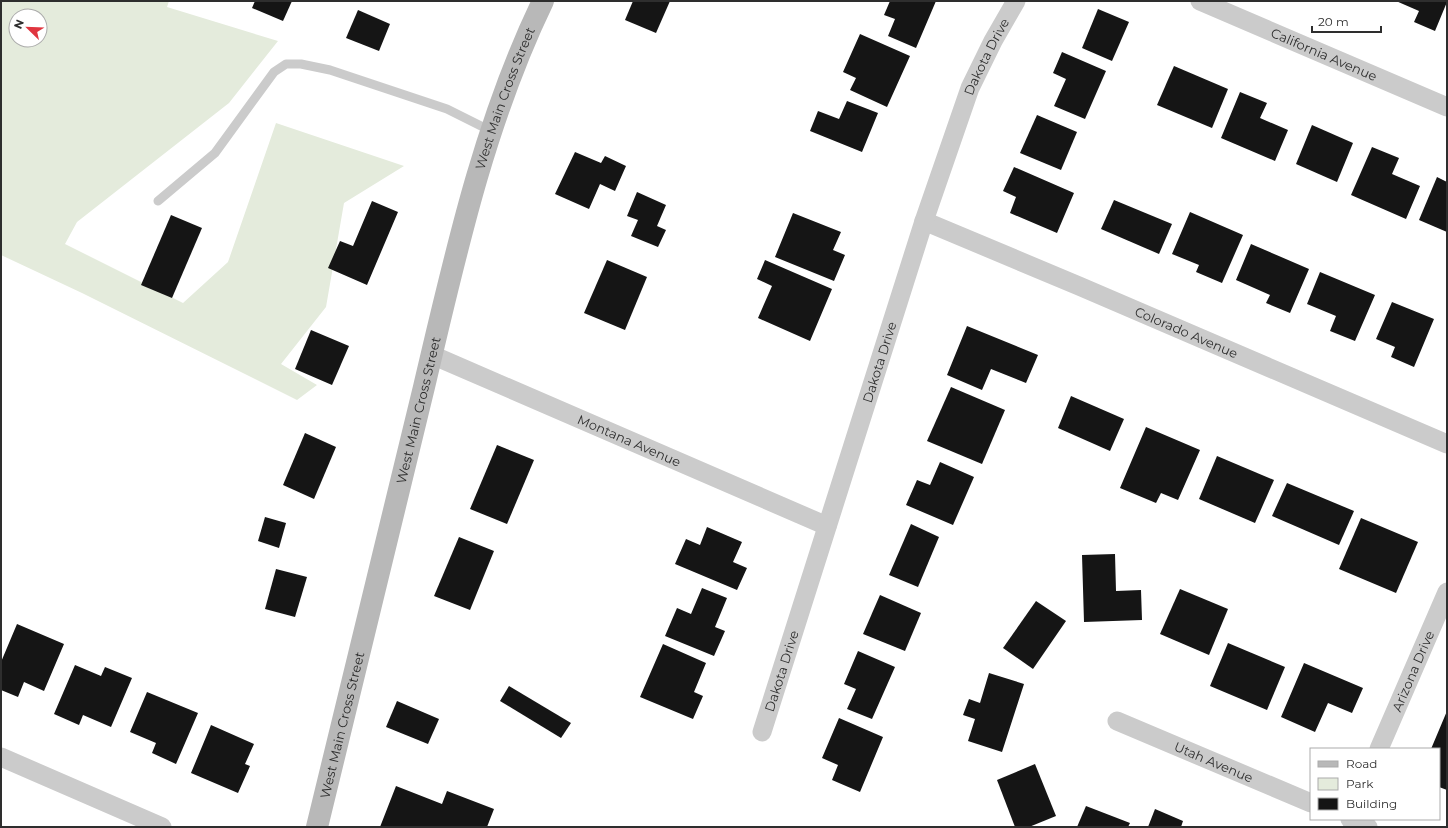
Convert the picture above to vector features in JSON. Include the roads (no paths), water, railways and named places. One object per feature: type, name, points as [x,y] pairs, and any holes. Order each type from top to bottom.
[{"type":"main road","name":"West Main Cross Street","points":[[317,827],[462,230],[491,131],[508,82],[543,1]]},
{"type":"street","name":"Dakota Drive","points":[[762,732],[924,221],[970,88],[993,41],[1016,1]]},
{"type":"street","name":"California Avenue","points":[[1200,1],[1447,107]]},
{"type":"street","name":"Colorado Avenue","points":[[924,221],[1447,444]]},
{"type":"street","name":"Montana Avenue","points":[[432,355],[827,526]]},
{"type":"street","name":"Arizona Drive","points":[[1379,748],[1447,592]]},
{"type":"street","name":"Utah Avenue","points":[[1117,721],[1310,803]]},
{"type":"street","points":[[1,757],[162,827]]},
{"type":"street","points":[[1351,820],[1368,827]]},
{"type":"lane","points":[[158,201],[215,153],[274,72],[286,64],[301,64],[330,70],[447,109],[491,131]]}]
